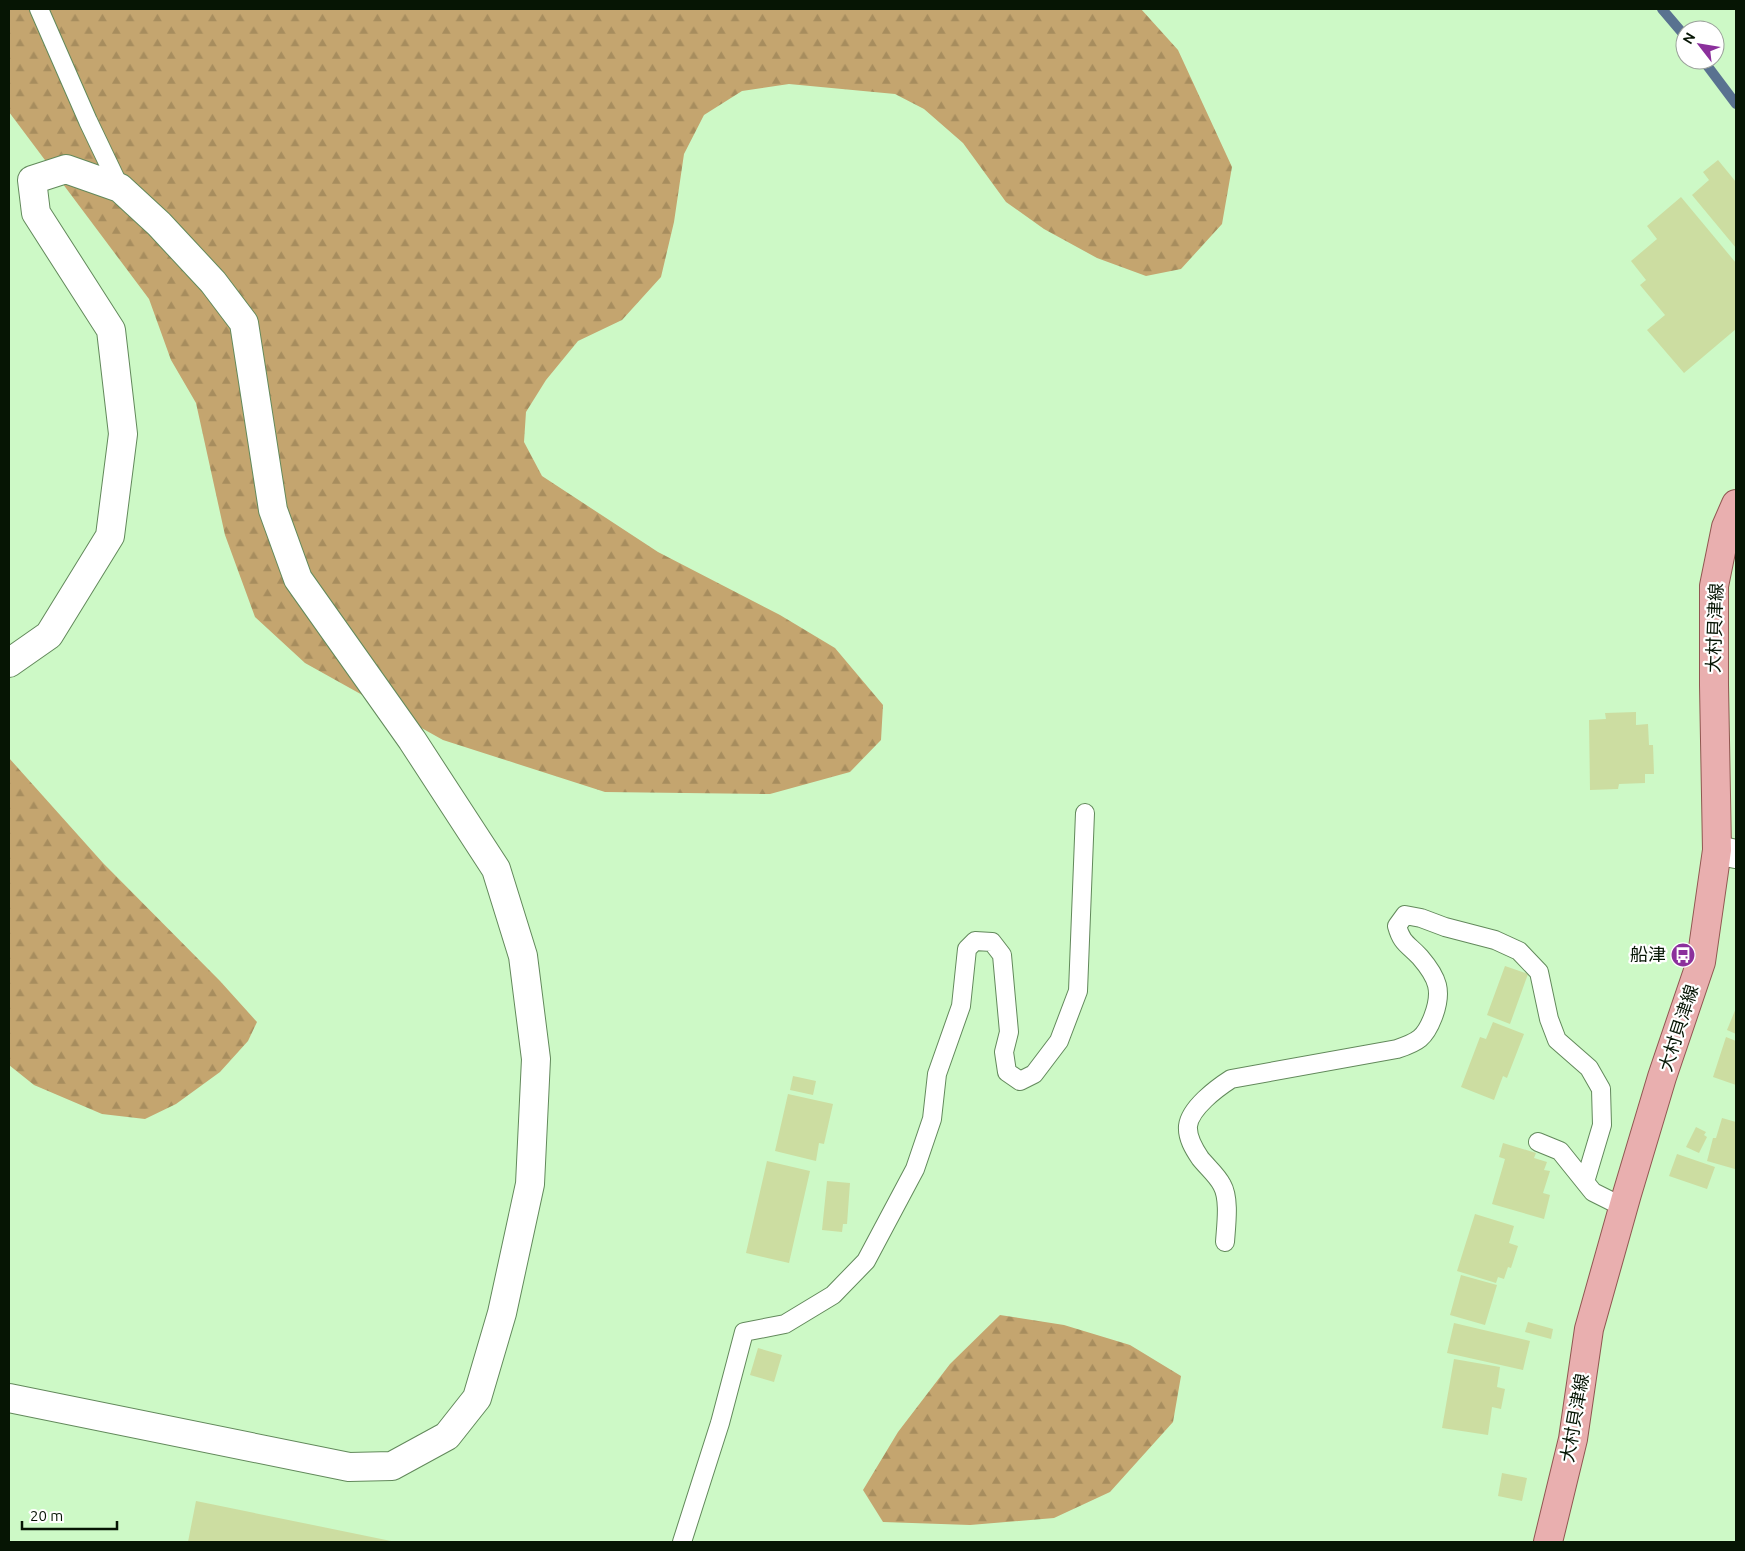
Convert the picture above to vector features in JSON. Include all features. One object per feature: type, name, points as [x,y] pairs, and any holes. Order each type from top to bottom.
[{"type":"main road","name":"大村貝津線","points":[[1548,1542],[1573,1439],[1589,1329],[1662,1077],[1701,962],[1727,852],[1714,685],[1714,586],[1726,527],[1736,504]]},
{"type":"street","points":[[9,663],[49,634],[110,536],[124,434],[111,330],[36,214],[32,180],[66,169],[120,188],[159,224],[213,282],[244,323],[273,510],[298,579],[412,740],[496,869],[523,956],[536,1059],[530,1184],[502,1313],[477,1398],[447,1436],[392,1466],[349,1468],[9,1398]]},
{"type":"lane","points":[[39,9],[88,121],[120,188]]},
{"type":"lane","points":[[682,1542],[720,1423],[744,1332],[785,1324],[833,1295],[866,1261],[915,1169],[932,1119],[937,1074],[962,1006],[967,949],[976,941],[992,942],[1002,954],[1010,1032],[1004,1052],[1007,1072],[1020,1081],[1034,1074],[1059,1041],[1078,991],[1085,814]]},
{"type":"lane","points":[[1226,1242],[1227,1208],[1223,1185],[1190,1143],[1188,1126],[1195,1110],[1215,1090],[1232,1079],[1415,1043],[1428,1030],[1438,1003],[1437,982],[1420,957],[1400,939],[1396,926],[1405,915],[1495,940],[1519,951],[1538,972],[1549,1018],[1557,1040],[1589,1068],[1602,1089],[1602,1125],[1585,1182]]},
{"type":"lane","points":[[1538,1142],[1560,1151],[1593,1192],[1623,1207]]},
{"type":"green space","points":[[9,9],[1141,9],[1178,50],[1232,167],[1222,224],[1181,269],[1146,276],[1097,258],[1044,229],[1006,202],[963,143],[924,109],[895,94],[789,84],[742,91],[704,115],[684,154],[674,222],[661,277],[622,320],[578,341],[546,380],[526,412],[524,442],[542,476],[658,552],[780,615],[835,648],[883,705],[881,740],[850,772],[770,794],[605,792],[443,740],[305,663],[255,617],[225,535],[196,403],[171,360],[149,299],[9,112]]},
{"type":"green space","points":[[9,758],[103,863],[220,981],[257,1022],[248,1041],[220,1072],[176,1104],[145,1119],[102,1114],[34,1085],[9,1065]]},
{"type":"green space","points":[[1000,1315],[1064,1325],[1130,1345],[1181,1376],[1173,1422],[1110,1492],[1054,1518],[970,1525],[883,1522],[863,1490],[898,1432],[950,1364]]},
{"type":"building","points":[[1718,160],[1736,182],[1736,248],[1692,195],[1709,180],[1703,172]]},
{"type":"building","points":[[1681,197],[1736,263],[1736,329],[1684,373],[1647,330],[1665,315],[1640,285],[1646,280],[1631,261],[1657,239],[1647,226]]},
{"type":"building","points":[[1636,712],[1636,725],[1648,724],[1649,745],[1653,745],[1654,774],[1645,774],[1645,783],[1619,784],[1618,789],[1590,790],[1589,720],[1606,719],[1605,713]]},
{"type":"building","points":[[1505,966],[1528,974],[1510,1024],[1487,1015]]},
{"type":"building","points":[[1736,1008],[1736,1034],[1727,1030]]},
{"type":"building","points":[[1493,1022],[1524,1034],[1507,1078],[1503,1076],[1494,1100],[1461,1087],[1480,1037],[1486,1039]]},
{"type":"building","points":[[1726,1037],[1736,1041],[1736,1085],[1713,1077]]},
{"type":"building","points":[[793,1076],[816,1081],[813,1095],[790,1090]]},
{"type":"building","points":[[788,1094],[833,1104],[824,1144],[819,1143],[816,1161],[775,1151]]},
{"type":"building","points":[[1722,1118],[1736,1122],[1735,1169],[1707,1161],[1713,1138],[1716,1138]]},
{"type":"building","points":[[1696,1127],[1706,1132],[1704,1135],[1707,1137],[1699,1153],[1686,1147]]},
{"type":"building","points":[[1503,1143],[1536,1153],[1534,1158],[1547,1162],[1544,1170],[1550,1171],[1543,1193],[1550,1195],[1544,1219],[1492,1204],[1505,1159],[1499,1157]]},
{"type":"building","points":[[1677,1154],[1715,1167],[1707,1189],[1669,1176]]},
{"type":"building","points":[[767,1161],[810,1171],[789,1263],[746,1253]]},
{"type":"building","points":[[827,1181],[850,1183],[847,1224],[843,1224],[842,1232],[822,1230]]},
{"type":"building","points":[[1475,1214],[1514,1226],[1509,1243],[1518,1246],[1511,1268],[1508,1267],[1504,1279],[1498,1277],[1496,1283],[1457,1271]]},
{"type":"building","points":[[1461,1275],[1497,1285],[1485,1325],[1450,1315]]},
{"type":"building","points":[[1528,1322],[1553,1329],[1551,1339],[1525,1332]]},
{"type":"building","points":[[1454,1323],[1530,1341],[1523,1370],[1447,1353]]},
{"type":"building","points":[[758,1348],[782,1355],[774,1382],[750,1375]]},
{"type":"building","points":[[1454,1359],[1500,1367],[1497,1387],[1505,1389],[1501,1409],[1492,1407],[1488,1435],[1442,1428]]},
{"type":"building","points":[[1502,1473],[1527,1478],[1522,1501],[1498,1496]]},
{"type":"building","points":[[196,1501],[391,1541],[391,1542],[188,1542]]},
{"type":"waterway","points":[[1662,9],[1675,24]]},
{"type":"waterway","points":[[1710,70],[1736,104]]},
{"type":"place","name":"船津","points":[[1683,955]]}]
